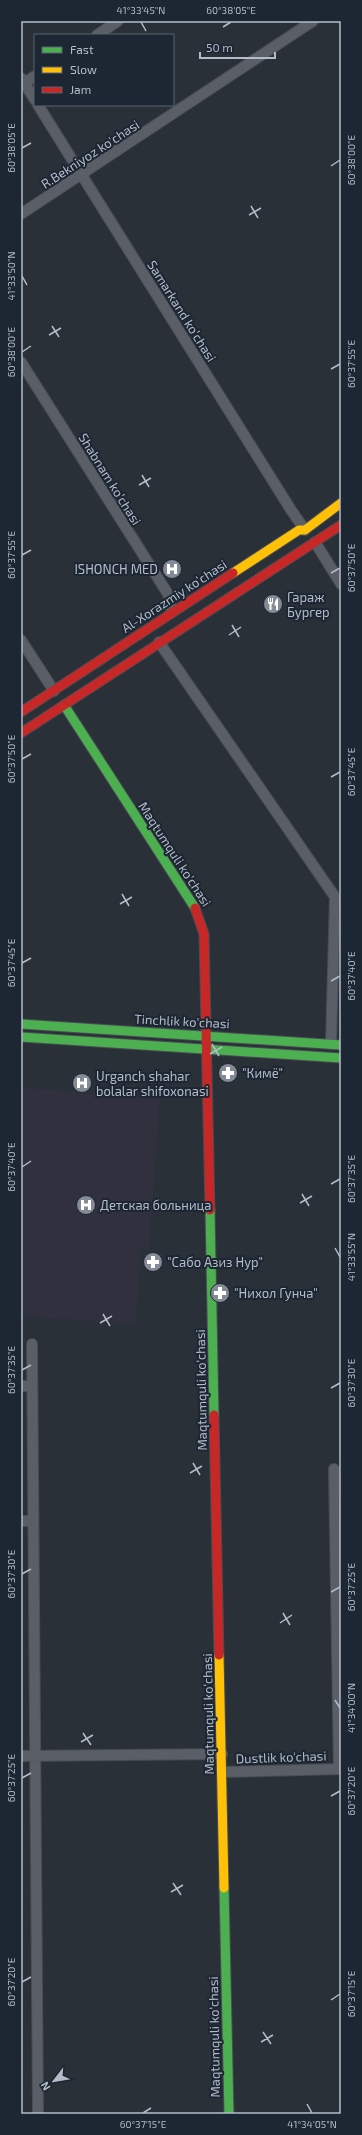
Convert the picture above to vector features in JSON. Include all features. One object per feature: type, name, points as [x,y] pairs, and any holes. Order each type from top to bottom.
[{"type":"street","points":[[98,34],[118,21]]},
{"type":"street","name":"R.Bekniyoz ko'chasi","points":[[21,214],[82,176],[313,21]]},
{"type":"street","points":[[34,76],[23,81],[34,98]]},
{"type":"street","name":"Samarkand ko’chasi","points":[[39,106],[291,510],[305,530]]},
{"type":"street","name":"Shabnam ko’chasi","points":[[21,362],[168,594],[172,612]]},
{"type":"street","name":"Al-Xorazmiy ko’chasi","points":[[21,712],[299,530],[305,530],[341,504]]},
{"type":"street","points":[[21,733],[341,525]]},
{"type":"street","points":[[315,542],[341,584]]},
{"type":"street","points":[[21,640],[54,691]]},
{"type":"street","points":[[159,642],[335,897],[336,1045]]},
{"type":"street","name":"Maqtumquli ko'chasi","points":[[64,705],[200,917],[204,934],[229,2114]]},
{"type":"street","name":"Tinchlik ko'chasi","points":[[21,1024],[336,1045]]},
{"type":"street","name":"Tinchlik ko'chasi","points":[[21,1037],[341,1058]]},
{"type":"street","points":[[32,1344],[38,2114]]},
{"type":"street","points":[[21,1386],[32,1386]]},
{"type":"street","points":[[334,1470],[340,1769]]},
{"type":"street","points":[[21,1521],[33,1521]]},
{"type":"street","points":[[21,1756],[222,1754]]},
{"type":"street","name":"Dustlik ko'chasi","points":[[222,1772],[340,1769]]},
{"type":"shaded area","name":"Детская больница","points":[[21,1088],[160,1097],[149,1249],[140,1249],[136,1324],[21,1316]]},
{"type":"traffic: fast","points":[[64,705],[195,908]]},
{"type":"traffic: fast","points":[[21,1024],[341,1045]]},
{"type":"traffic: fast","points":[[21,1037],[341,1058]]},
{"type":"traffic: fast","points":[[210,1210],[214,1415]]},
{"type":"traffic: fast","points":[[224,1888],[229,2114]]},
{"type":"traffic: slow","points":[[233,573],[299,530],[305,530],[341,503]]},
{"type":"traffic: slow","points":[[219,1655],[224,1888]]},
{"type":"traffic: jam","points":[[21,733],[341,525]]},
{"type":"traffic: jam","points":[[21,712],[233,573]]},
{"type":"traffic: jam","points":[[195,908],[204,934],[210,1210]]},
{"type":"traffic: jam","points":[[214,1415],[219,1655]]},
{"type":"place","name":"ISHONCH MED","points":[[172,569]]},
{"type":"place","name":"Гараж Бургер","points":[[273,604]]},
{"type":"place","name":"\"Кимё\"","points":[[228,1073]]},
{"type":"place","name":"Urganch shahar bolalar shifoxonasi","points":[[82,1083]]},
{"type":"place","name":"Детская больница","points":[[86,1205]]},
{"type":"place","name":"\"Сабо Азиз Нур\"","points":[[153,1262]]},
{"type":"place","name":"\"Нихол Гунча\"","points":[[220,1293]]}]
